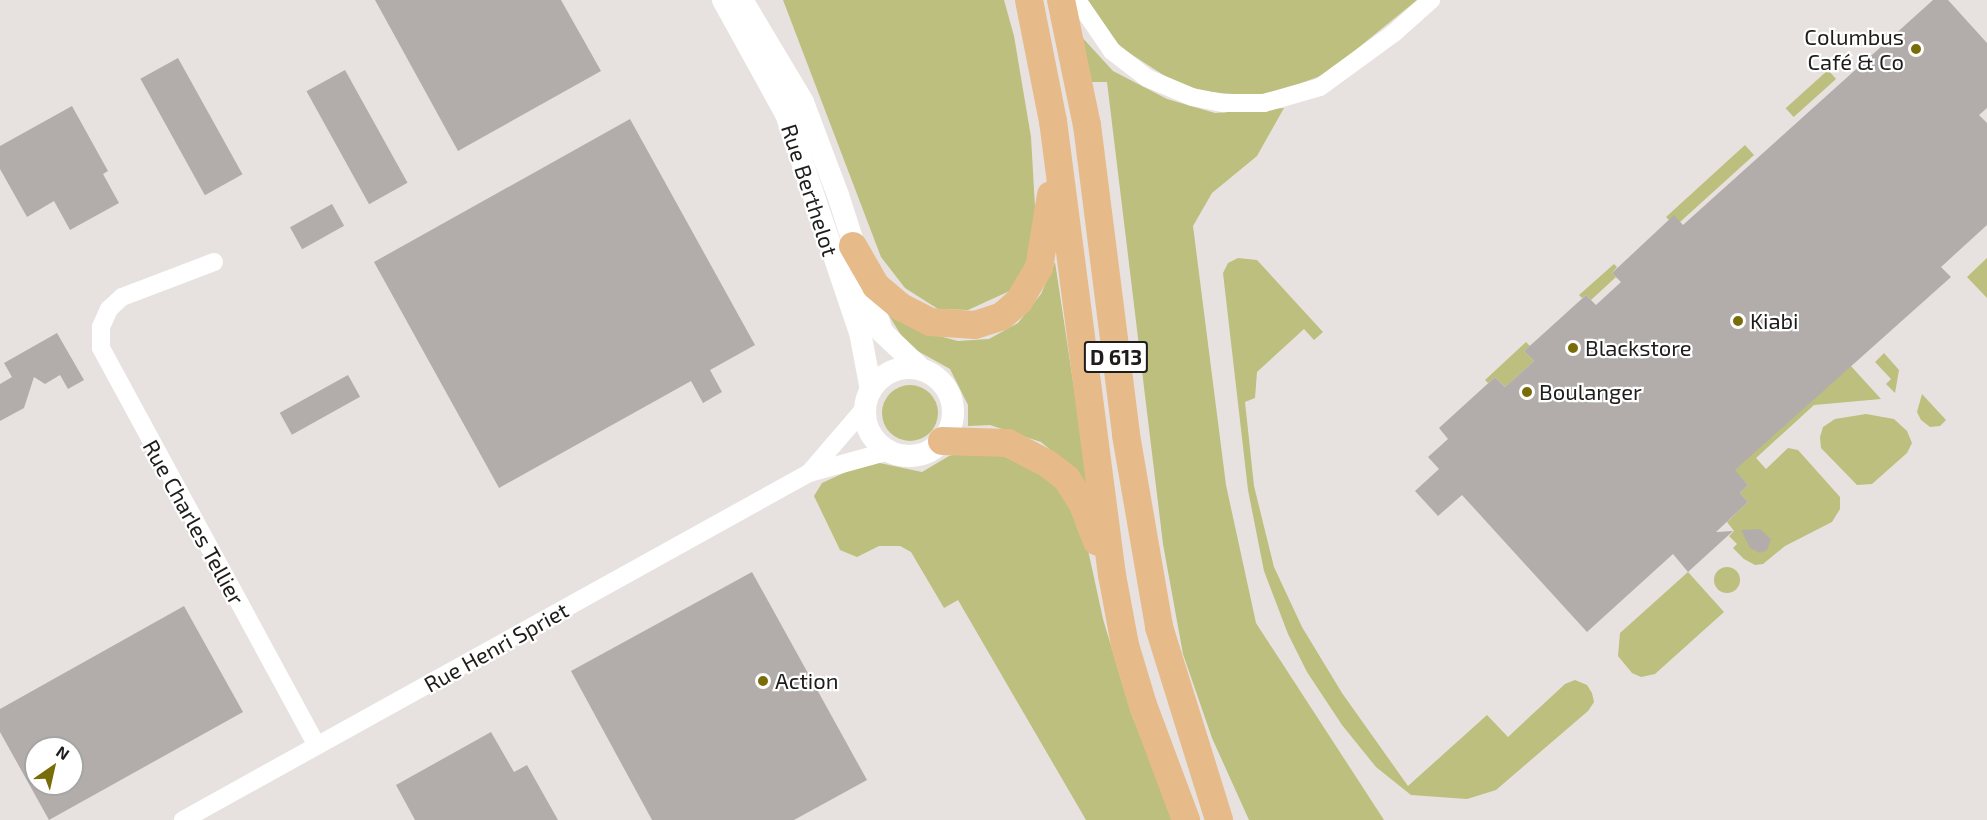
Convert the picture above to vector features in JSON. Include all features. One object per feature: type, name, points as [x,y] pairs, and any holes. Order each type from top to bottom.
[{"type":"main road","name":"D 613","points":[[1029,0],[1053,121],[1112,575],[1143,705],[1186,820]]},
{"type":"main road","name":"D 613","points":[[1061,0],[1087,125],[1134,480],[1159,627],[1219,820]]},
{"type":"main road","points":[[853,246],[876,286],[923,319],[945,325],[975,325],[1002,316],[1019,301],[1039,268],[1051,200],[1053,121]]},
{"type":"main road","points":[[942,441],[1008,443],[1048,464],[1067,479],[1083,505],[1112,575]]},
{"type":"main road","points":[[1184,711],[1233,820]]},
{"type":"street","name":"Rue Berthelot","points":[[723,0],[786,114],[860,332],[868,399]]},
{"type":"street","name":"Rue Berthelot","points":[[742,0],[792,79],[838,195],[882,332],[921,369]]},
{"type":"street","points":[[758,0],[792,79]]},
{"type":"street","points":[[1077,0],[1112,51],[1147,78],[1192,98],[1234,103],[1264,103],[1320,87],[1394,33],[1431,0]]},
{"type":"street","name":"Rue Charles Tellier","points":[[214,262],[122,297],[109,309],[101,327],[101,348],[110,369],[317,745]]},
{"type":"street","points":[[898,369],[921,369],[941,380],[952,399],[952,422],[942,441],[921,454],[889,451],[809,473],[868,399],[898,369]]},
{"type":"street","points":[[868,399],[871,433],[889,451]]},
{"type":"street","name":"Rue Henri Spriet","points":[[183,820],[809,473]]},
{"type":"green space","points":[[783,0],[1004,0],[1014,36],[1031,137],[1035,207],[1030,253],[1014,289],[968,310],[938,309],[905,288],[881,257]]},
{"type":"green space","points":[[1086,0],[1417,0],[1326,74],[1271,94],[1233,94],[1187,90],[1165,76],[1120,47]]},
{"type":"green space","points":[[1080,35],[1113,71],[1167,99],[1215,113],[1284,108],[1257,156],[1212,193],[1193,226],[1226,485],[1256,623],[1384,820],[1249,820],[1212,738],[1183,654],[1163,544],[1107,82],[1091,82]]},
{"type":"green space","points":[[1828,70],[1836,79],[1794,117],[1786,108]]},
{"type":"green space","points":[[1745,145],[1754,155],[1680,222],[1669,220],[1666,217]]},
{"type":"green space","points":[[1238,258],[1257,260],[1323,332],[1314,340],[1304,329],[1257,372],[1255,398],[1245,402],[1254,486],[1274,567],[1302,627],[1342,693],[1408,786],[1487,715],[1508,737],[1565,684],[1575,680],[1587,685],[1592,693],[1594,702],[1588,711],[1496,790],[1467,799],[1411,795],[1376,767],[1342,725],[1307,672],[1288,634],[1264,571],[1248,490],[1223,273],[1228,263]]},
{"type":"green space","points":[[1987,258],[1987,298],[1967,277]]},
{"type":"green space","points":[[1055,262],[1089,488],[1070,466],[1041,442],[990,425],[968,426],[968,405],[950,369],[907,345],[882,304],[924,332],[958,341],[989,339],[1018,323],[1041,294]]},
{"type":"green space","points":[[1614,264],[1617,267],[1612,273],[1616,277],[1591,300],[1586,295],[1582,298],[1579,295]]},
{"type":"green space","points":[[1590,311],[1850,365],[1881,399],[1814,405],[1756,458],[1766,469],[1788,448],[1798,450],[1840,497],[1840,509],[1832,522],[1785,546],[1763,564],[1755,565],[1744,559],[1733,548],[1737,544],[1729,536],[1734,531],[1727,522],[1748,502],[1740,493],[1748,485]]},
{"type":"green space","points":[[1526,342],[1530,346],[1524,351],[1534,361],[1505,387],[1495,377],[1488,383],[1485,380]]},
{"type":"green space","points":[[1884,353],[1899,370],[1895,393],[1886,384],[1891,379],[1875,362]]},
{"type":"green space","points":[[910,385],[930,393],[938,413],[930,433],[910,441],[890,433],[882,413],[890,393]]},
{"type":"green space","points":[[1922,394],[1946,420],[1940,426],[1930,427],[1921,420],[1917,412]]},
{"type":"green space","points":[[1866,414],[1894,419],[1907,431],[1912,443],[1907,453],[1872,484],[1857,485],[1821,448],[1820,437],[1823,427],[1835,419]]},
{"type":"green space","points":[[968,451],[985,451],[1025,463],[1062,491],[1088,550],[1103,619],[1131,713],[1174,820],[1086,820],[958,600],[944,608],[911,552],[900,546],[879,546],[857,557],[840,550],[814,496],[822,483],[870,461],[922,472],[949,456]]},
{"type":"green space","points":[[1727,567],[1736,571],[1740,580],[1736,589],[1727,593],[1718,589],[1714,580],[1718,571]]},
{"type":"green space","points":[[1688,572],[1724,612],[1655,674],[1641,677],[1632,673],[1618,656],[1620,633]]},
{"type":"building","points":[[375,0],[561,0],[601,71],[458,151]]},
{"type":"building","points":[[1933,0],[1948,0],[1987,43],[1987,108],[1979,115],[1987,123],[1987,225],[1941,267],[1951,277],[1735,470],[1748,485],[1740,493],[1748,502],[1716,532],[1733,531],[1688,572],[1673,554],[1587,632],[1462,495],[1438,516],[1415,491],[1439,469],[1428,457],[1448,439],[1439,428],[1495,377],[1505,387],[1534,361],[1524,351],[1586,295],[1596,305],[1621,282],[1612,273],[1674,215],[1683,225]]},
{"type":"building","points":[[178,58],[242,174],[205,195],[140,79]]},
{"type":"building","points":[[345,70],[408,183],[369,204],[307,91]]},
{"type":"building","points":[[72,106],[108,171],[103,174],[119,203],[70,230],[54,201],[27,217],[0,169],[0,146]]},
{"type":"building","points":[[630,119],[755,345],[710,370],[722,392],[703,403],[691,381],[499,488],[374,262]]},
{"type":"building","points":[[332,204],[344,226],[302,249],[290,227]]},
{"type":"building","points":[[57,333],[84,380],[68,389],[60,375],[45,384],[34,377],[24,408],[0,421],[0,384],[12,377],[4,363]]},
{"type":"building","points":[[348,375],[360,397],[292,435],[280,413]]},
{"type":"building","points":[[1760,529],[1771,539],[1767,550],[1760,553],[1750,548],[1741,530]]},
{"type":"building","points":[[752,572],[867,780],[794,820],[652,820],[571,671]]},
{"type":"building","points":[[184,606],[243,712],[49,820],[36,796],[84,796],[84,736],[24,736],[24,775],[0,732],[0,709]]},
{"type":"building","points":[[491,732],[514,772],[527,765],[558,820],[415,820],[396,785]]},
{"type":"place","name":"Columbus Café & Co","points":[[1916,49]]},
{"type":"place","name":"Kiabi","points":[[1738,321]]},
{"type":"place","name":"Blackstore","points":[[1573,348]]},
{"type":"place","name":"Boulanger","points":[[1527,392]]},
{"type":"place","name":"Action","points":[[763,681]]}]
